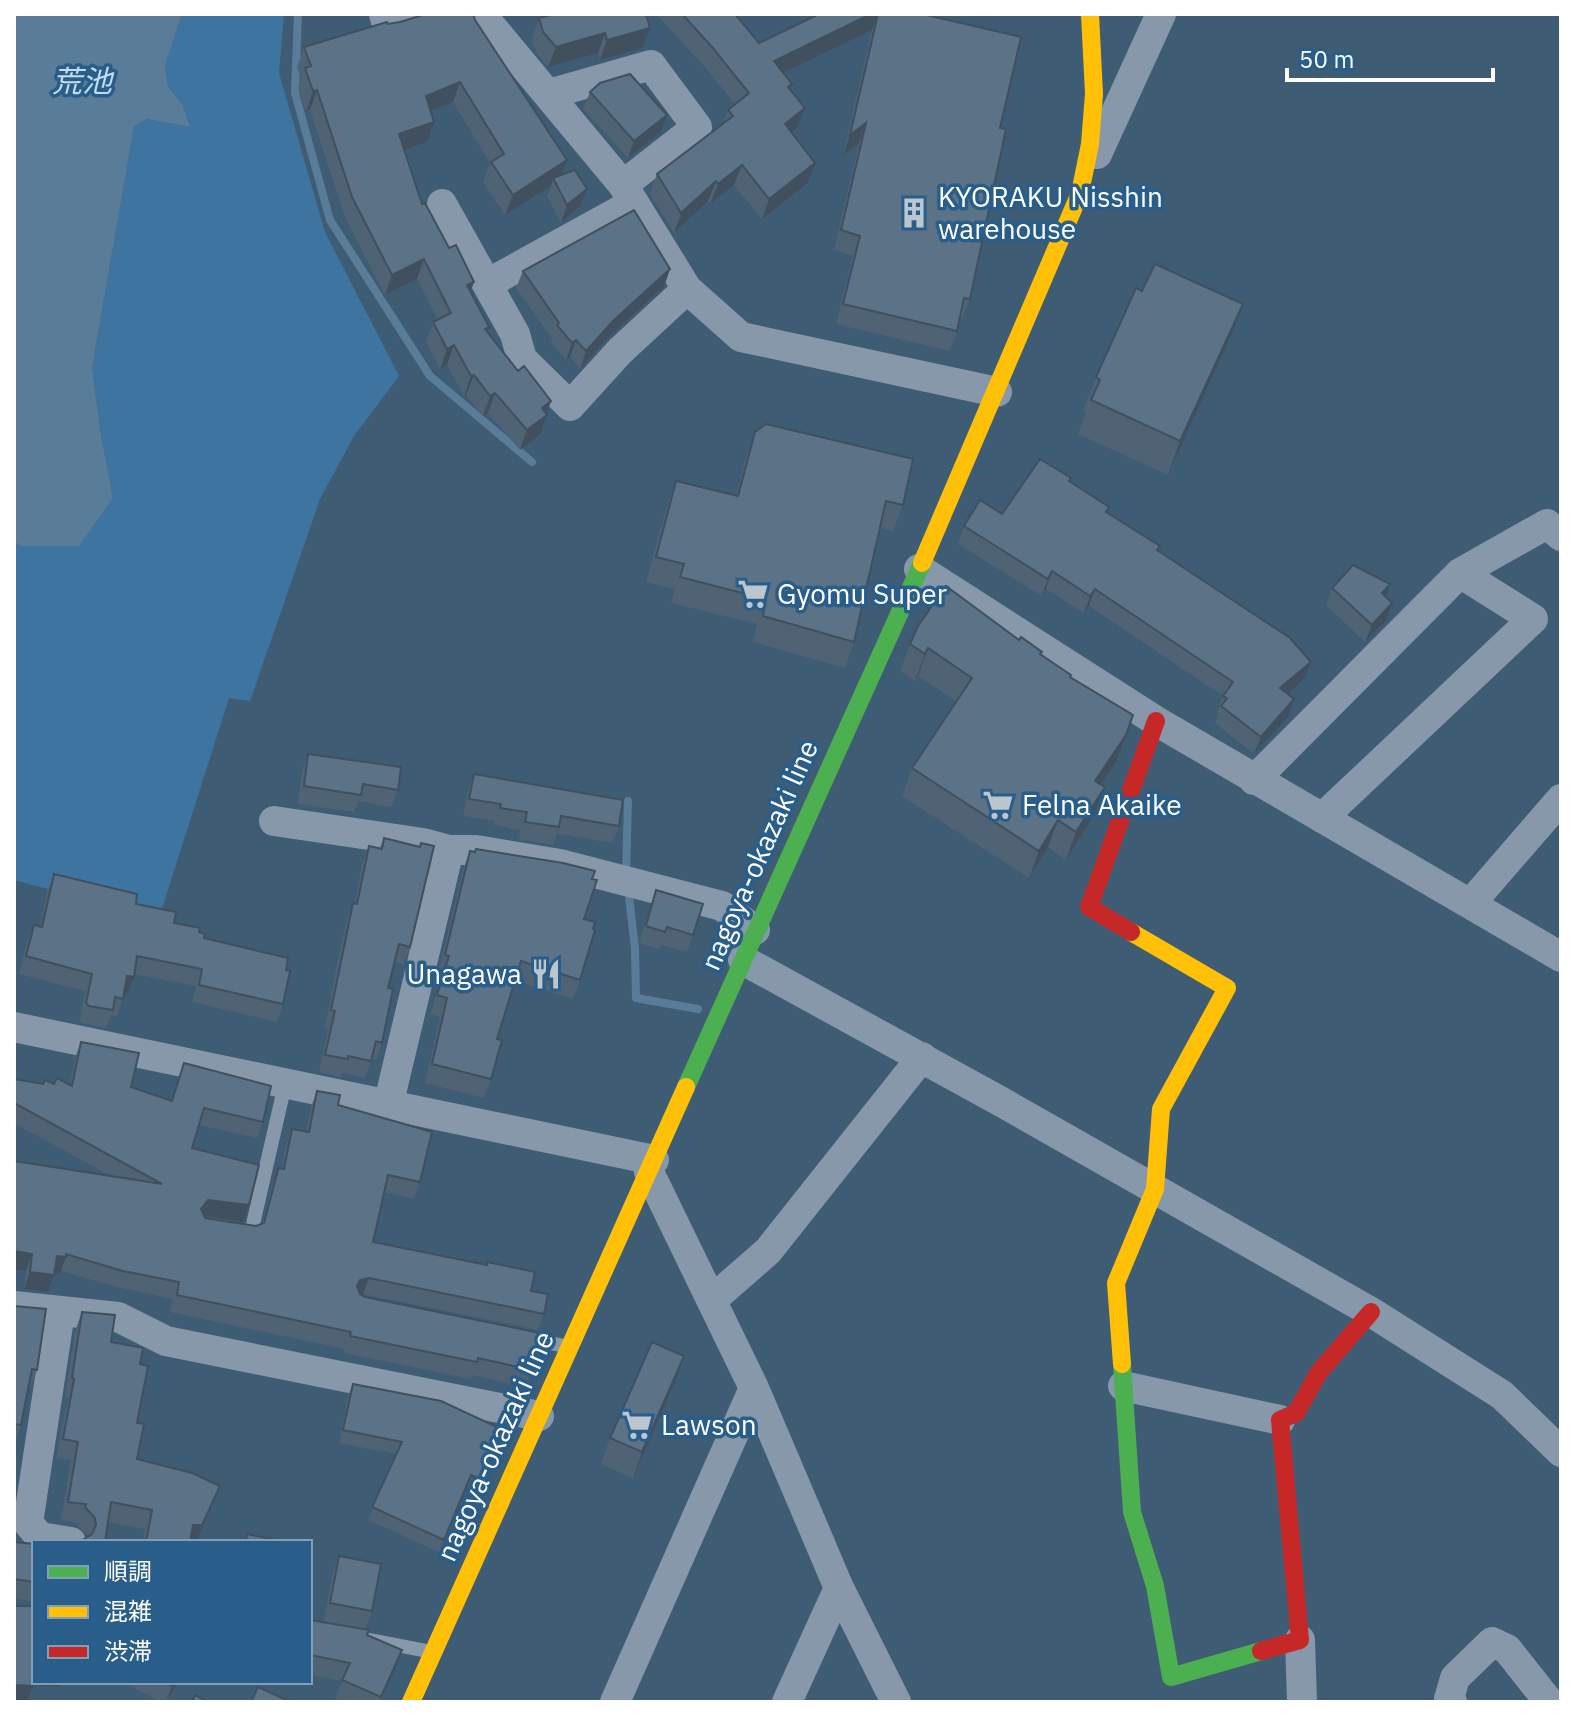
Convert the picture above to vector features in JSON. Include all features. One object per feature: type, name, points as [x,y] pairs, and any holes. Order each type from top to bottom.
[{"type":"main road","name":"nagoya-okazaki line","points":[[416,1701],[433,1652],[997,392],[1080,193],[1090,144],[1094,94],[1090,14]]},
{"type":"main road","points":[[1156,721],[1089,907],[1227,988],[1161,1109],[1155,1189],[1116,1283],[1132,1512],[1155,1586],[1176,1689],[1300,1640],[1280,1420],[1296,1413],[1319,1372],[1371,1312]]},
{"type":"street","points":[[384,14],[387,25],[423,14]]},
{"type":"street","points":[[481,14],[628,194],[687,289],[741,337],[997,392]]},
{"type":"street","points":[[1080,193],[1161,14]]},
{"type":"street","points":[[487,284],[628,194],[697,127],[651,65],[549,94]]},
{"type":"street","points":[[442,204],[515,334],[522,359],[570,406],[620,351],[687,289]]},
{"type":"street","points":[[1254,780],[1460,573],[1547,524],[1561,536]]},
{"type":"street","points":[[919,569],[1156,721],[1561,957]]},
{"type":"street","points":[[1322,818],[1533,619],[1460,573]]},
{"type":"street","points":[[1471,903],[1561,799]]},
{"type":"street","points":[[274,821],[423,843],[449,850],[476,850],[560,864],[722,906],[755,930]]},
{"type":"street","points":[[388,1106],[449,850]]},
{"type":"street","points":[[743,960],[922,1057],[1371,1312],[1502,1395],[1561,1452]]},
{"type":"street","points":[[14,1027],[287,1078],[388,1106],[651,1166],[754,1388],[839,1588],[896,1702]]},
{"type":"street","points":[[712,1300],[768,1251],[922,1057]]},
{"type":"street","points":[[14,1306],[118,1317],[166,1341],[539,1416]]},
{"type":"street","points":[[59,1540],[40,1537],[21,1522],[60,1312]]},
{"type":"street","points":[[1123,1386],[1280,1420]]},
{"type":"street","points":[[615,1702],[754,1388]]},
{"type":"street","points":[[787,1702],[839,1588]]},
{"type":"street","points":[[1300,1640],[1302,1702]]},
{"type":"street","points":[[1452,1702],[1449,1699],[1455,1678],[1492,1642],[1507,1649],[1549,1702]]},
{"type":"lane","points":[[221,1228],[251,1233],[287,1078]]},
{"type":"lane","points":[[510,1335],[570,1347]]},
{"type":"lane","points":[[356,1637],[433,1652]]},
{"type":"shaded area","points":[[182,14],[284,14],[279,73],[325,232],[399,376],[354,436],[320,499],[250,701],[229,698],[159,918],[14,880],[14,542],[22,546],[113,498],[92,368],[134,125],[145,119],[190,127],[183,105],[168,86],[165,64]]},
{"type":"water","name":"荒池","points":[[14,14],[182,14],[165,65],[168,86],[183,105],[190,127],[146,119],[134,126],[92,368],[113,498],[79,546],[22,546],[14,542]]},
{"type":"building","points":[[426,14],[473,14],[567,160],[513,195],[491,162],[504,154],[460,82],[426,96],[434,122],[399,134],[422,204],[425,203],[449,248],[456,245],[474,282],[467,285],[489,327],[485,329],[518,371],[524,366],[551,401],[542,408],[547,415],[527,430],[495,393],[490,396],[474,375],[471,376],[454,345],[447,349],[433,322],[451,313],[424,259],[392,275],[352,197],[317,90],[313,91],[305,68],[311,66],[304,47],[387,22],[400,22]]},
{"type":"building","points":[[555,14],[646,14],[650,28],[607,40],[605,33],[556,47],[543,32],[539,18]]},
{"type":"building","points":[[682,14],[735,14],[759,43],[819,14],[871,14],[774,61],[792,84],[788,87],[805,108],[785,124],[815,163],[769,199],[742,165],[718,184],[716,181],[681,213],[657,174],[733,116],[728,110],[749,93]]},
{"type":"building","name":"KYORAKU Nisshin warehouse","points":[[878,14],[922,14],[1021,37],[1000,128],[1006,129],[970,299],[964,298],[957,331],[843,304],[860,236],[841,230],[866,123],[850,135]]},
{"type":"building","points":[[630,74],[667,115],[634,141],[590,92],[600,83]]},
{"type":"building","points":[[575,170],[587,189],[567,205],[553,178]]},
{"type":"building","points":[[634,210],[670,269],[614,320],[586,351],[576,340],[572,343],[557,325],[559,323],[523,271]]},
{"type":"building","points":[[1155,264],[1243,304],[1180,441],[1091,400],[1100,380],[1096,377],[1136,288],[1142,291]]},
{"type":"building","points":[[766,424],[913,459],[903,505],[886,501],[854,642],[763,616],[766,599],[680,577],[684,564],[656,557],[676,481],[738,496],[755,432]]},
{"type":"building","points":[[1040,459],[1109,507],[1106,512],[1160,546],[1157,550],[1290,638],[1311,662],[1280,688],[1294,699],[1261,737],[1221,706],[1227,698],[1223,696],[1233,682],[1095,589],[1090,596],[1052,571],[1048,579],[964,526],[980,500],[1002,514]]},
{"type":"building","points":[[1353,565],[1390,584],[1382,593],[1392,603],[1372,625],[1332,588]]},
{"type":"building","points":[[946,586],[1019,640],[1021,637],[1042,652],[1040,654],[1070,677],[1133,715],[1126,735],[1095,781],[1105,787],[1076,832],[1058,820],[1039,851],[912,768],[972,678],[928,648],[925,654],[910,644],[918,626]]},
{"type":"building","points":[[308,754],[401,767],[398,790],[363,784],[361,795],[304,786]]},
{"type":"building","points":[[474,774],[623,800],[619,826],[561,816],[559,827],[525,822],[527,812],[469,799]]},
{"type":"building","points":[[384,838],[420,847],[421,843],[434,846],[410,947],[399,944],[388,988],[393,989],[382,1043],[376,1041],[371,1061],[325,1055],[353,903],[357,904],[369,846],[382,849]]},
{"type":"building","points":[[476,849],[595,871],[592,879],[597,880],[584,919],[595,922],[595,930],[580,980],[521,961],[497,1039],[502,1040],[491,1079],[432,1064],[447,998],[437,995],[449,956],[445,955],[470,851],[475,852]]},
{"type":"building","points":[[54,874],[137,894],[136,904],[176,912],[174,923],[200,928],[199,932],[205,934],[204,938],[288,958],[286,970],[290,971],[283,1004],[199,985],[202,969],[137,956],[134,977],[127,976],[123,999],[115,997],[113,1010],[89,1006],[86,1003],[92,974],[26,956],[34,925],[42,927]]},
{"type":"building","points":[[656,890],[703,904],[693,935],[667,927],[665,932],[646,926]]},
{"type":"building","points":[[81,1042],[139,1053],[131,1087],[172,1101],[184,1063],[271,1086],[263,1122],[204,1108],[192,1148],[259,1165],[249,1205],[208,1200],[201,1209],[205,1218],[256,1226],[264,1223],[278,1170],[284,1169],[292,1129],[309,1132],[317,1091],[340,1095],[338,1105],[432,1132],[420,1182],[388,1175],[373,1242],[535,1272],[531,1291],[548,1294],[544,1314],[369,1278],[360,1280],[357,1286],[360,1294],[540,1333],[532,1370],[350,1336],[351,1332],[177,1295],[179,1282],[123,1271],[66,1254],[66,1257],[57,1256],[54,1275],[30,1272],[32,1254],[14,1251],[14,1161],[162,1184],[14,1103],[14,1079],[43,1084],[45,1080],[54,1084],[57,1078],[72,1086]]},
{"type":"building","points":[[14,1306],[46,1309],[37,1370],[32,1369],[21,1425],[14,1424]]},
{"type":"building","points":[[82,1312],[115,1315],[111,1342],[143,1348],[140,1364],[148,1366],[137,1423],[144,1424],[137,1459],[192,1473],[220,1486],[202,1525],[193,1525],[190,1540],[146,1540],[152,1510],[111,1502],[105,1540],[82,1540],[92,1534],[96,1525],[86,1504],[68,1502],[78,1442],[63,1439]]},
{"type":"building","points":[[652,1342],[684,1356],[642,1452],[610,1438]]},
{"type":"building","points":[[353,1384],[441,1401],[499,1428],[488,1453],[493,1456],[482,1480],[471,1475],[444,1540],[372,1507],[402,1442],[343,1430]]},
{"type":"building","points":[[247,1534],[276,1540],[246,1540]]},
{"type":"building","points":[[14,1542],[32,1544],[32,1582],[14,1579]]},
{"type":"building","points":[[339,1556],[381,1564],[372,1611],[330,1603]]},
{"type":"building","points":[[14,1606],[32,1606],[33,1686],[14,1685]]},
{"type":"building","points":[[312,1620],[369,1630],[367,1635],[402,1650],[381,1697],[342,1680],[350,1663],[312,1655]]},
{"type":"building","points":[[258,1687],[291,1702],[251,1702]]},
{"type":"building","points":[[195,1695],[208,1702],[192,1702]]},
{"type":"waterway","points":[[298,14],[295,93],[330,220],[430,376],[532,462]]},
{"type":"waterway","points":[[626,873],[628,801]]},
{"type":"waterway","points":[[628,888],[635,948],[636,998],[698,1009]]},
{"type":"traffic: fast","points":[[686,1087],[922,563]]},
{"type":"traffic: fast","points":[[1122,1364],[1132,1512],[1155,1586],[1171,1677],[1261,1651]]},
{"type":"traffic: slow","points":[[922,563],[1080,193],[1090,144],[1094,94],[1090,14]]},
{"type":"traffic: slow","points":[[1122,1364],[1116,1283],[1155,1189],[1161,1109],[1227,988],[1131,932]]},
{"type":"traffic: slow","points":[[411,1702],[686,1087]]},
{"type":"traffic: jam","points":[[1131,932],[1089,907],[1156,721]]},
{"type":"traffic: jam","points":[[1261,1651],[1300,1640],[1280,1420],[1296,1413],[1319,1372],[1371,1312]]},
{"type":"place","name":"KYORAKU Nisshin warehouse","points":[[914,213]]},
{"type":"place","name":"Gyomu Super","points":[[753,594]]},
{"type":"place","name":"Felna Akaike","points":[[998,805]]},
{"type":"place","name":"Unagawa","points":[[546,974]]},
{"type":"place","name":"Lawson","points":[[637,1425]]}]
